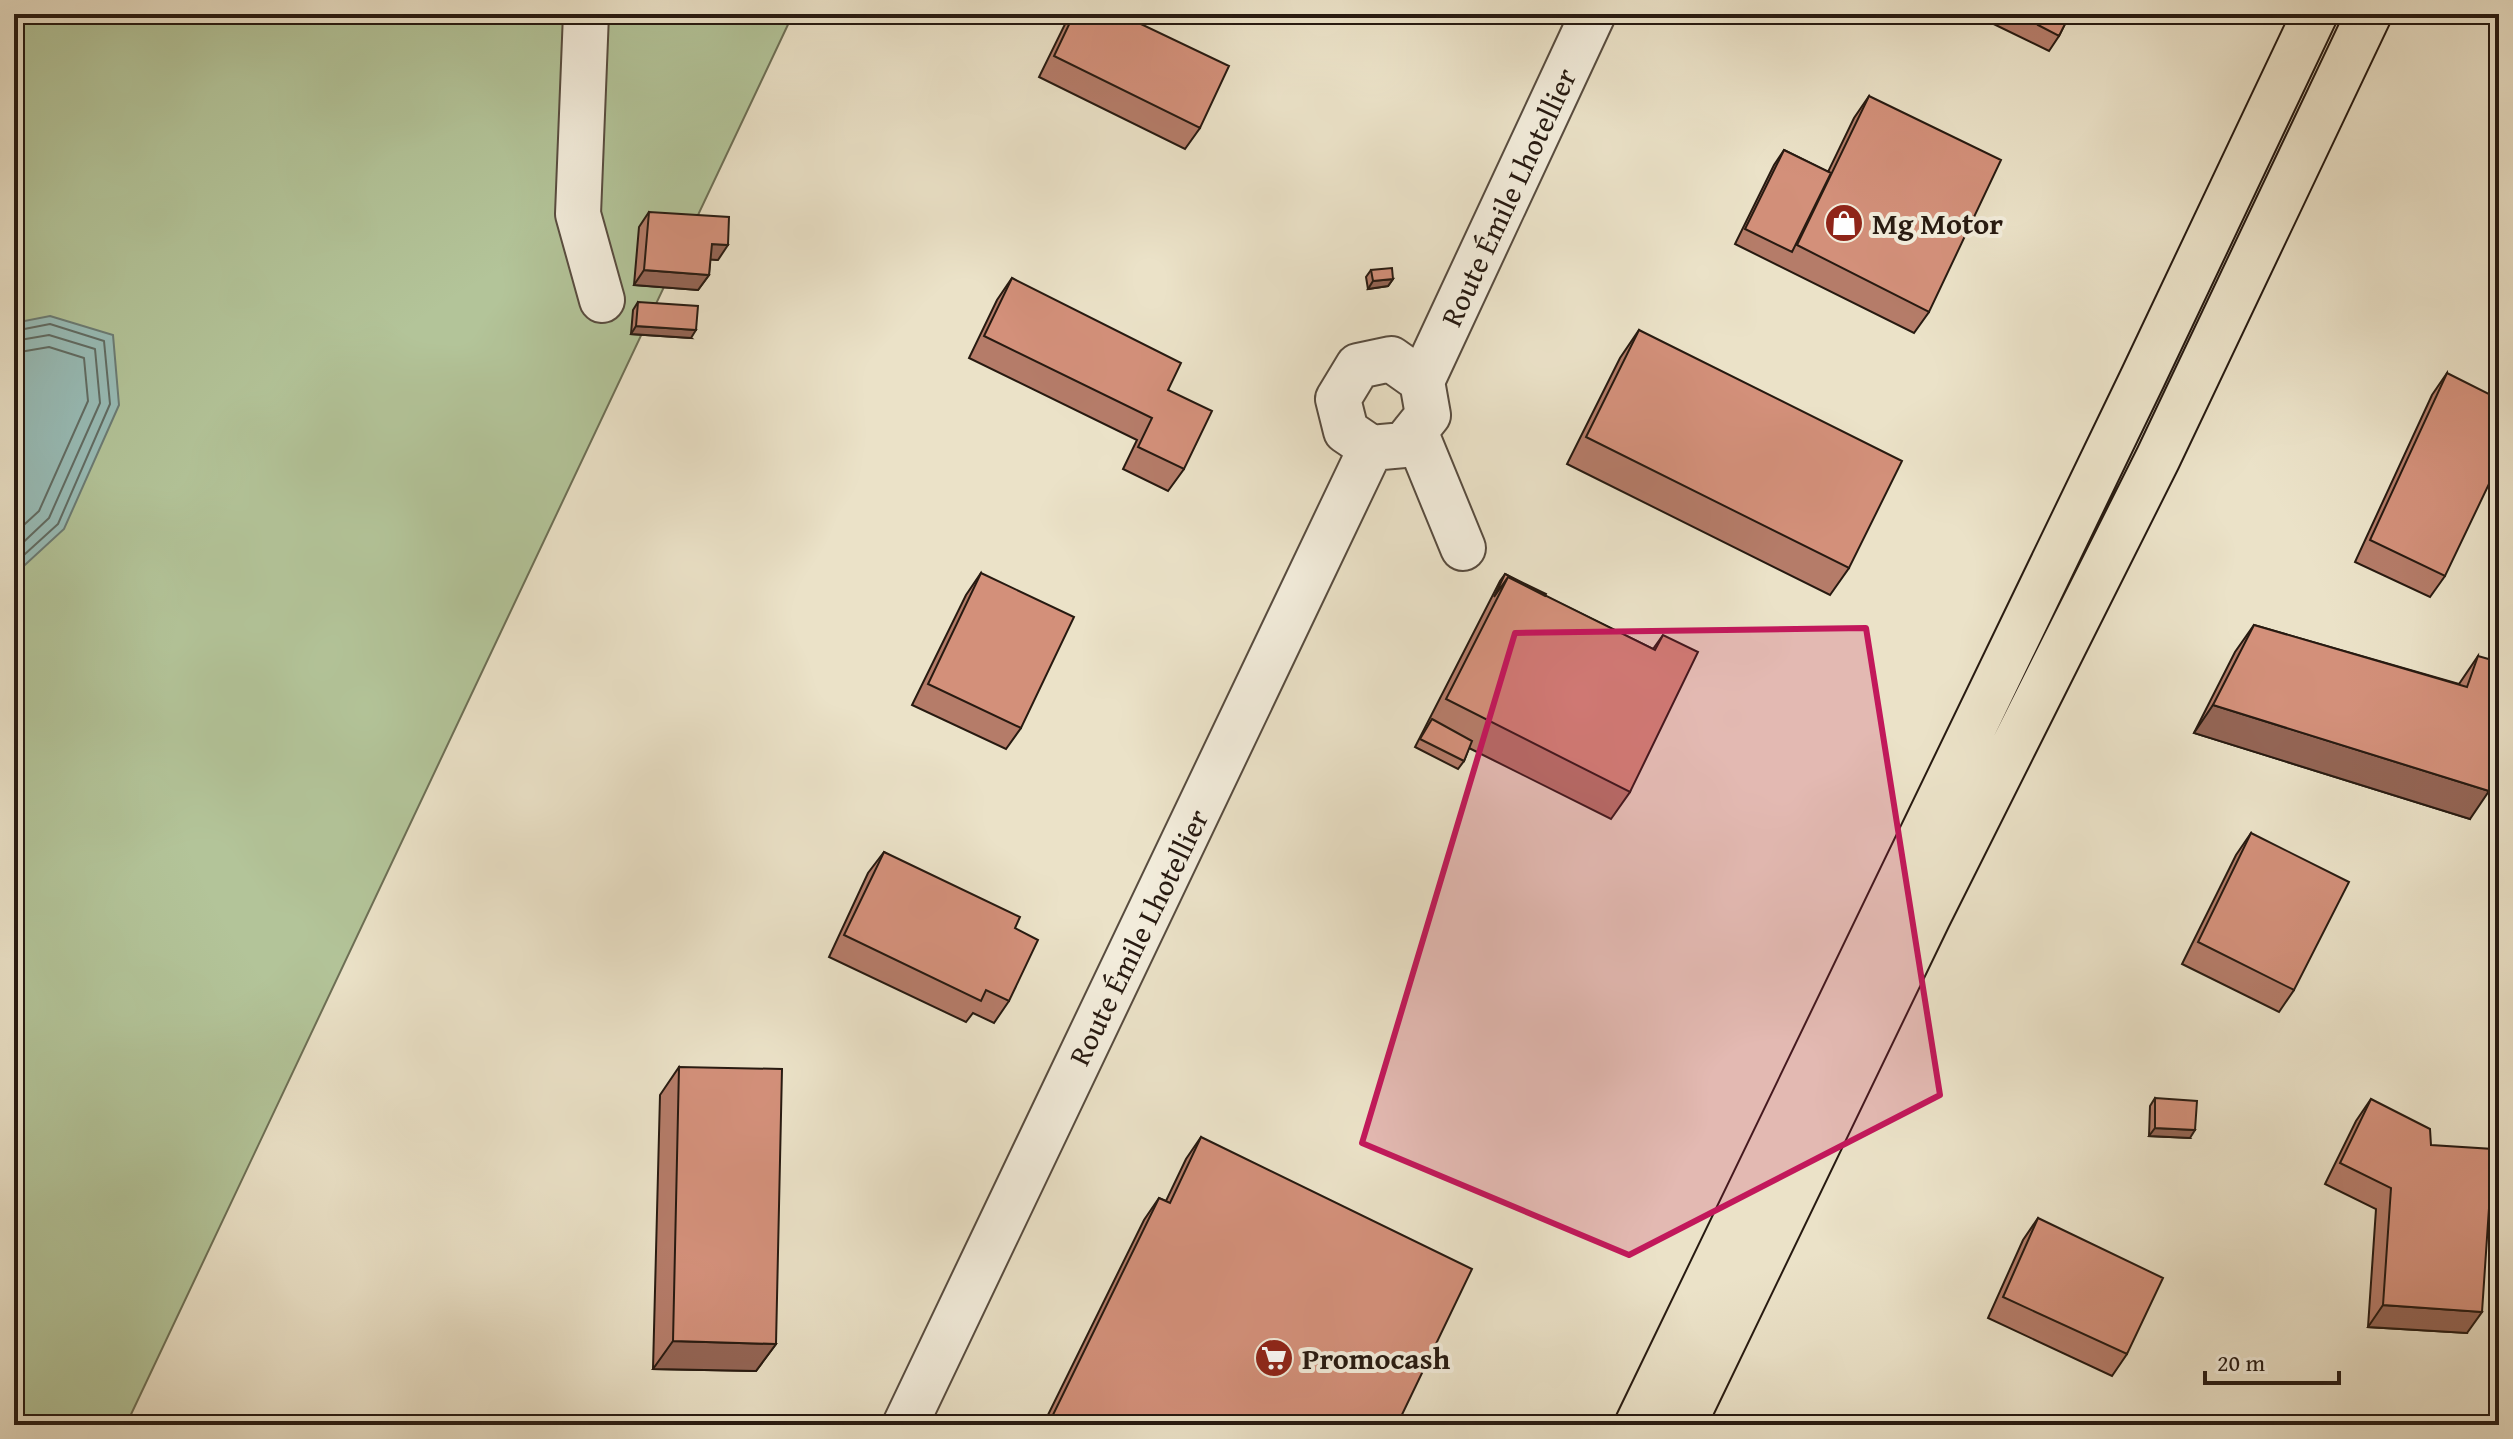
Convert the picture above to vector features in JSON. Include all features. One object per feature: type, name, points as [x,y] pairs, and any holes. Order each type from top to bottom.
[{"type":"main road","points":[[1637,1425],[2315,14]]},
{"type":"main road","points":[[1683,1425],[1928,917],[2158,458],[2369,14]]},
{"type":"street","points":[[586,14],[578,214],[602,300]]},
{"type":"street","name":"Route Émile Lhotellier","points":[[1422,381],[1593,14]]},
{"type":"street","points":[[1391,359],[1422,381],[1428,415],[1415,431],[1404,445],[1371,448],[1346,431],[1338,399],[1358,366],[1391,359]]},
{"type":"street","points":[[1415,431],[1463,548]]},
{"type":"street","name":"Route Émile Lhotellier","points":[[905,1425],[1371,448]]},
{"type":"highlighted area","points":[[1866,628],[1940,1095],[1629,1255],[1362,1143],[1515,633]]},
{"type":"green space","points":[[14,14],[793,14],[126,1425],[14,1425]]},
{"type":"water","points":[[50,316],[113,335],[119,405],[64,529],[14,575],[14,323]]},
{"type":"building","points":[[1074,14],[1120,14],[1229,66],[1200,128],[1054,56]]},
{"type":"building","points":[[2044,14],[2070,14],[2059,36],[2038,25]]},
{"type":"building","points":[[1869,96],[2001,160],[1929,312],[1797,245]]},
{"type":"building","points":[[1784,150],[1831,173],[1792,252],[1745,229]]},
{"type":"building","points":[[649,212],[729,217],[728,245],[712,244],[709,275],[644,270]]},
{"type":"building","points":[[1392,268],[1393,279],[1373,281],[1371,270]]},
{"type":"building","points":[[1012,278],[1181,363],[1168,390],[1212,411],[1184,469],[1138,447],[1152,418],[984,336]]},
{"type":"building","points":[[638,302],[698,306],[696,330],[636,326]]},
{"type":"building","points":[[1639,330],[1902,461],[1849,568],[1586,437]]},
{"type":"building","points":[[2447,373],[2499,399],[2499,463],[2445,576],[2370,540]]},
{"type":"building","points":[[981,573],[1074,617],[1021,728],[928,684]]},
{"type":"building","points":[[1505,574],[1545,596],[1508,577],[1494,597]]},
{"type":"building","points":[[1508,577],[1655,650],[1663,635],[1698,652],[1630,792],[1446,699]]},
{"type":"building","points":[[2254,625],[2467,687],[2478,656],[2499,662],[2499,761],[2489,791],[2213,705]]},
{"type":"building","points":[[1432,719],[1472,741],[1464,761],[1420,739]]},
{"type":"building","points":[[2251,833],[2349,882],[2294,990],[2198,942]]},
{"type":"building","points":[[884,852],[1020,917],[1015,928],[1038,940],[1009,1001],[986,990],[981,1001],[844,935]]},
{"type":"building","points":[[679,1067],[782,1069],[776,1344],[673,1341]]},
{"type":"building","points":[[2155,1098],[2197,1101],[2195,1130],[2155,1128]]},
{"type":"building","points":[[2371,1099],[2430,1129],[2431,1145],[2493,1149],[2482,1312],[2383,1305],[2391,1188],[2340,1163]]},
{"type":"building","name":"Promocash","points":[[1201,1137],[1472,1269],[1397,1425],[1048,1425],[1159,1198],[1170,1203]]},
{"type":"building","points":[[2038,1218],[2163,1278],[2127,1354],[2003,1297]]},
{"type":"place","name":"Mg Motor","points":[[1844,223]]},
{"type":"place","name":"Promocash","points":[[1274,1358]]}]
